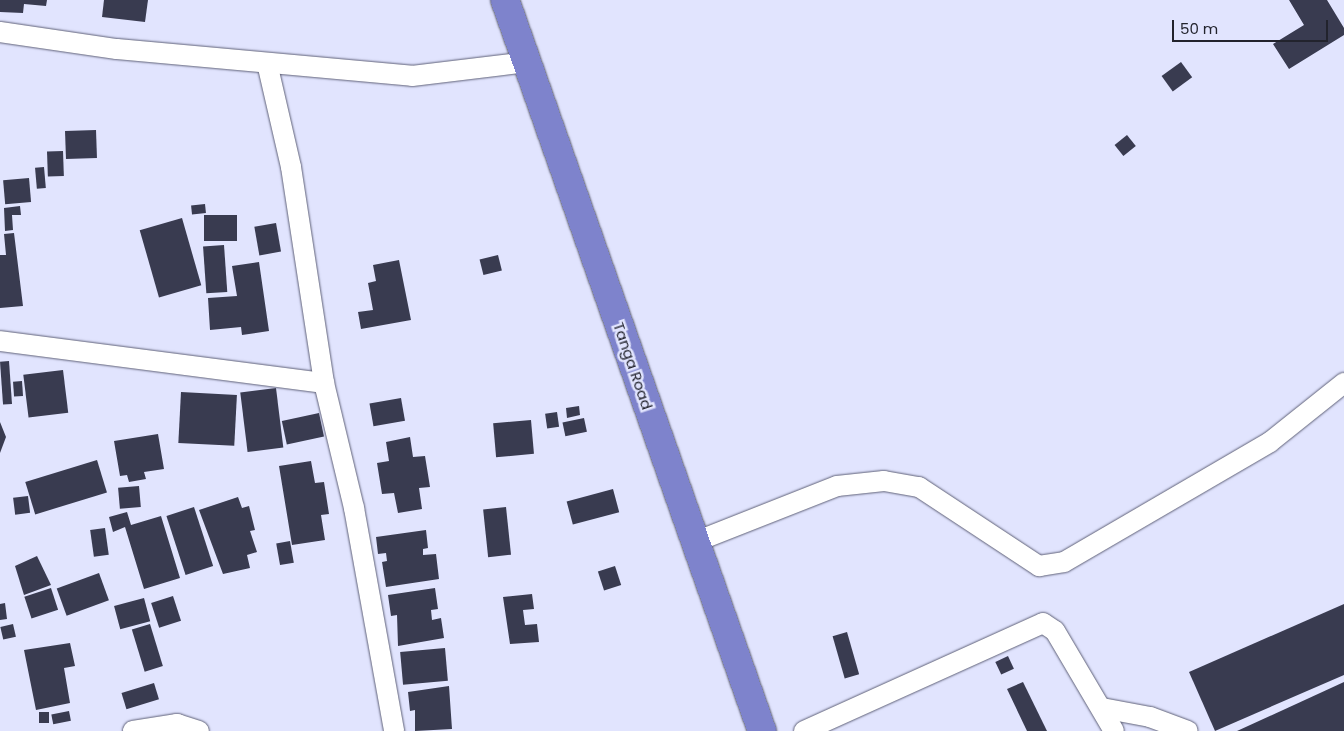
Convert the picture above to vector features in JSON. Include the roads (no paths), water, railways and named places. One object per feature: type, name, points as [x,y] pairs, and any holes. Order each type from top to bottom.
[{"type":"highway","name":"Tanga Road","points":[[505,0],[762,731]]},
{"type":"street","points":[[0,32],[117,49],[412,76],[528,62]]},
{"type":"street","points":[[268,63],[291,167],[324,383],[354,508],[394,731]]},
{"type":"street","points":[[0,341],[324,383]]},
{"type":"street","points":[[695,542],[837,486],[884,482],[919,487],[1039,566],[1064,562],[1270,442],[1344,383]]},
{"type":"street","points":[[804,731],[1043,623],[1055,631],[1114,731]]},
{"type":"street","points":[[1102,708],[1150,717],[1188,731]]},
{"type":"street","points":[[133,731],[177,724],[199,731]]}]
